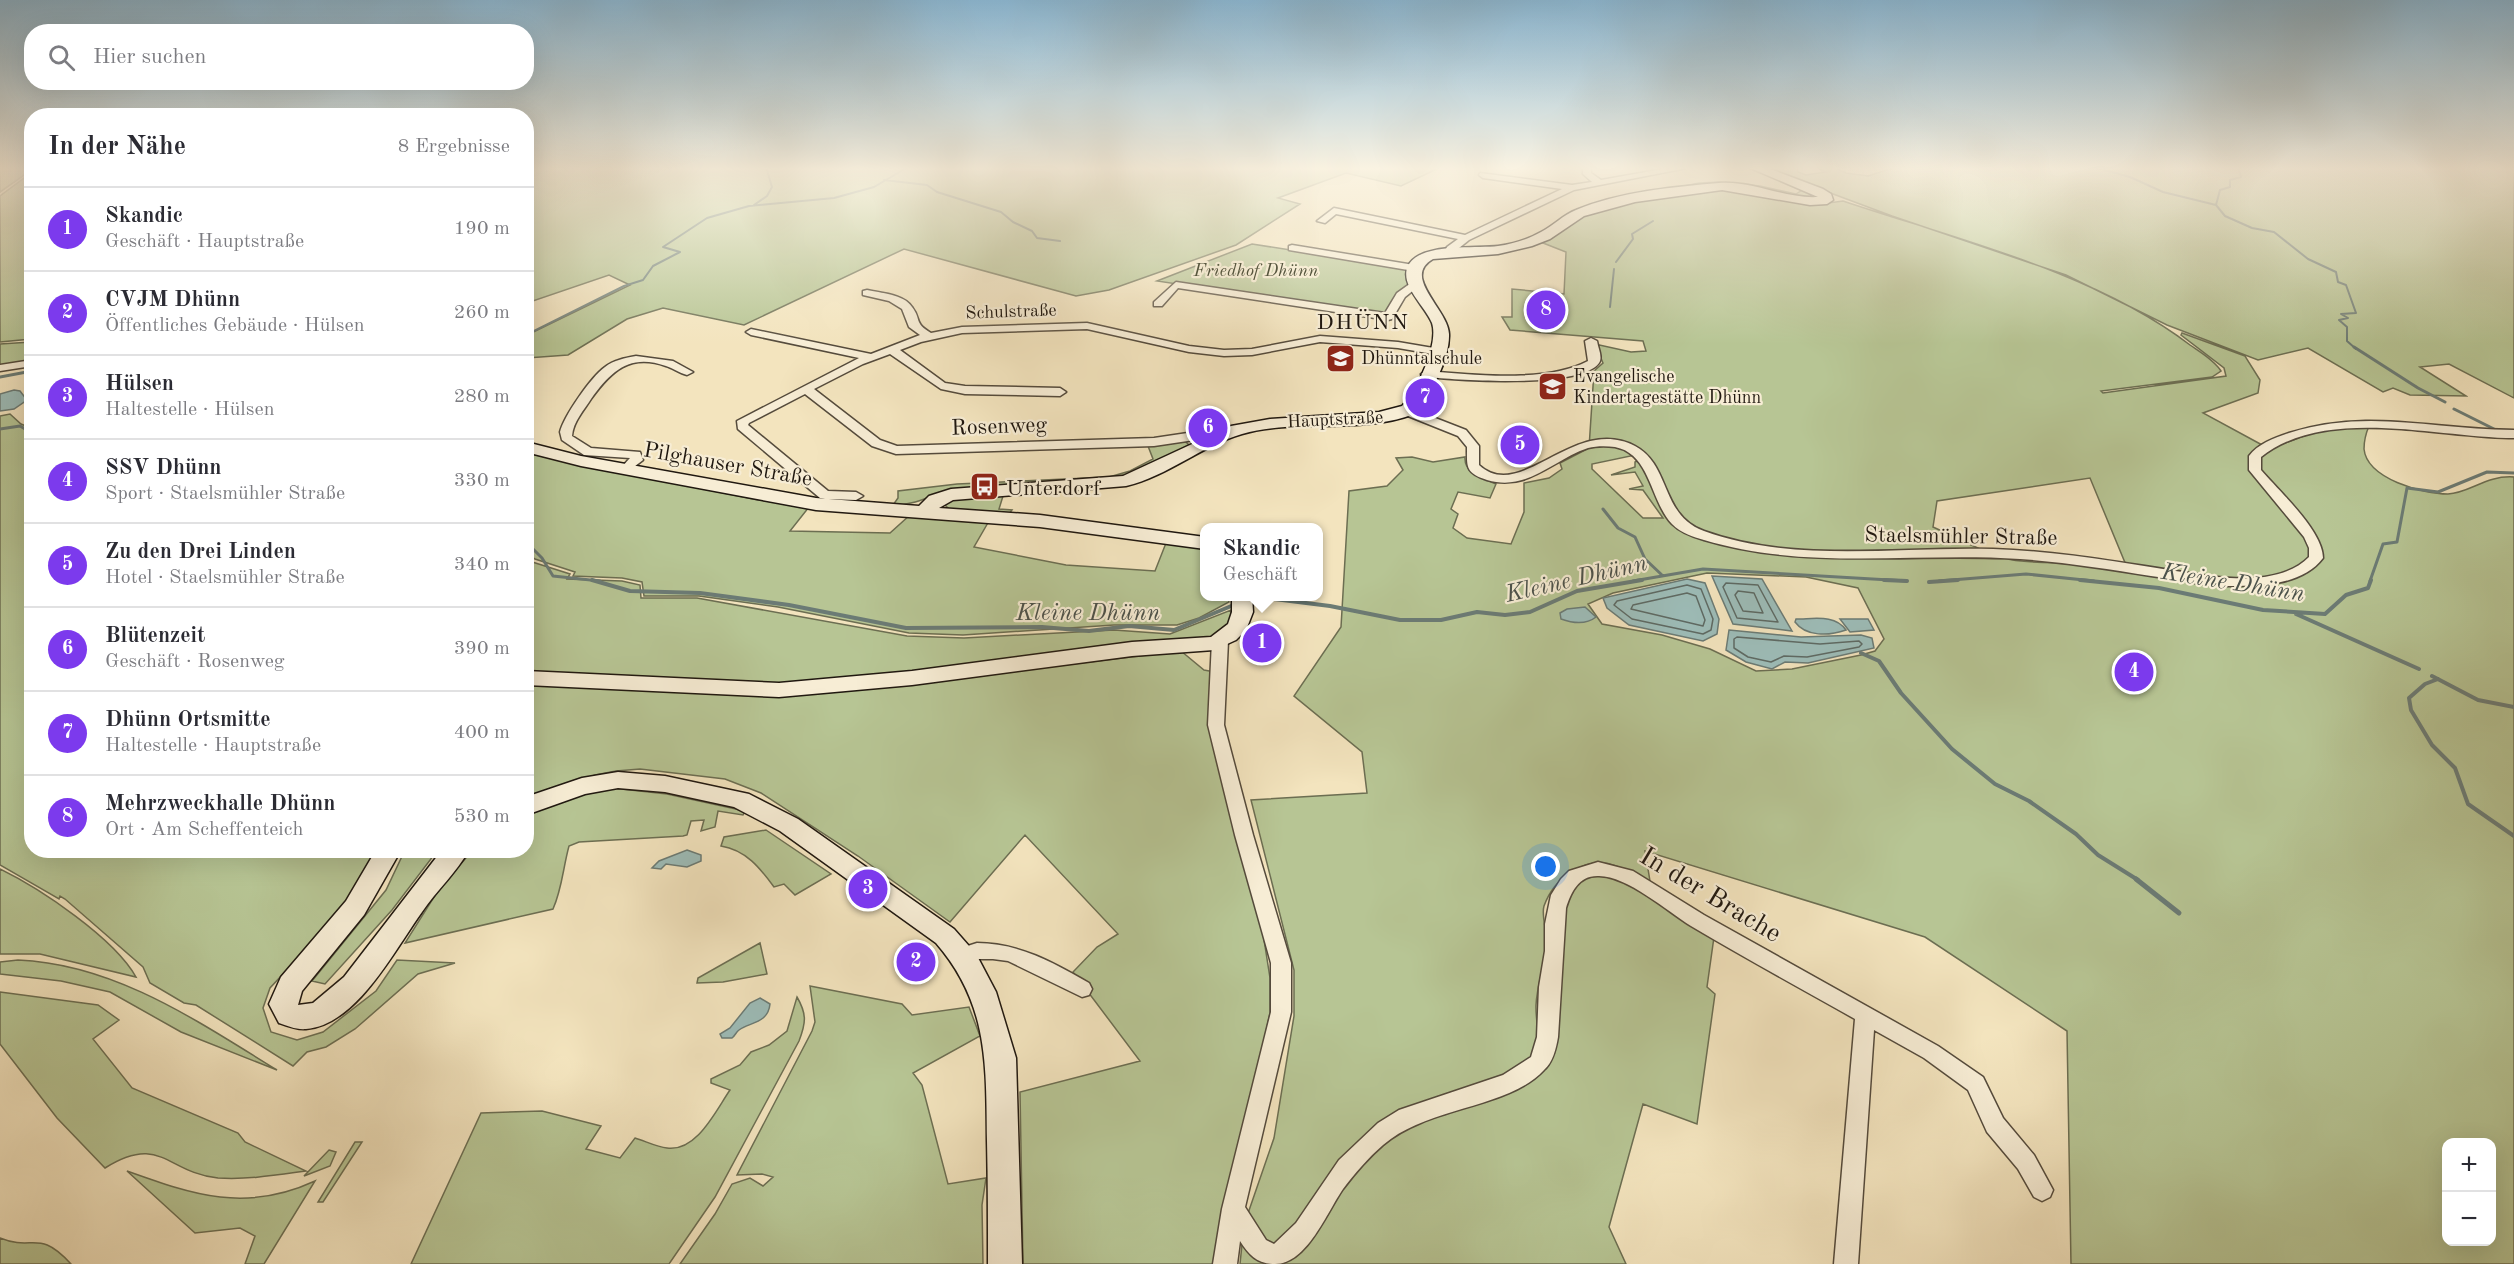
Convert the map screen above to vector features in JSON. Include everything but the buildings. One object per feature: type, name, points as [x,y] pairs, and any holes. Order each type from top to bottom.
[{"type":"main road","points":[[1414,268],[1425,257],[1510,248],[1538,239],[1557,226]]},
{"type":"main road","name":"Hauptstraße","points":[[924,512],[936,500],[951,495],[1126,481],[1152,471],[1212,438],[1258,425],[1386,417],[1407,411],[1415,403],[1438,352],[1442,337],[1440,324],[1415,285],[1414,268]]},
{"type":"main road","name":"Pilghauser Straße","points":[[534,449],[626,469],[816,504],[924,512]]},
{"type":"main road","points":[[924,512],[1040,521],[1200,542]]},
{"type":"main road","points":[[534,678],[706,689],[779,690],[912,678],[1132,649],[1199,645],[1220,641],[1238,629],[1242,602]]},
{"type":"main road","points":[[534,803],[582,786],[618,780],[673,785],[748,802],[796,830],[931,924],[962,955],[991,1018],[1001,1058],[1005,1264]]},
{"type":"main road","points":[[384,858],[358,903],[291,985],[283,1004],[289,1014],[304,1017],[316,1014],[346,993],[450,858]]},
{"type":"street","points":[[1407,226],[1466,238]]},
{"type":"street","points":[[1449,253],[1449,249],[1466,238],[1491,226]]},
{"type":"street","points":[[1292,248],[1414,268]]},
{"type":"street","points":[[1158,304],[1176,285],[1388,317],[1407,288],[1415,285]]},
{"type":"street","points":[[867,293],[893,299],[907,307],[914,327],[928,336]]},
{"type":"street","points":[[1398,301],[1423,299]]},
{"type":"street","name":"Schulstraße","points":[[856,496],[825,495],[742,426],[743,421],[871,357],[928,336],[979,329],[1080,326],[1105,328],[1189,349],[1224,353],[1252,352],[1320,339],[1398,345],[1438,352]]},
{"type":"street","points":[[751,332],[871,357]]},
{"type":"street","points":[[1427,374],[1473,379],[1571,373],[1593,363],[1595,358],[1591,341]]},
{"type":"street","points":[[891,349],[941,386],[964,390],[1060,392]]},
{"type":"street","points":[[626,469],[637,460],[636,455],[600,454],[582,449],[566,437],[568,423],[603,376],[616,365],[655,360],[670,363],[687,372]]},
{"type":"street","points":[[0,368],[24,364]]},
{"type":"street","name":"Rosenweg","points":[[806,389],[876,443],[896,450],[1143,443],[1197,436],[1212,438]]},
{"type":"street","name":"Staelsmühler Straße","points":[[1407,411],[1466,436],[1473,446],[1472,463],[1476,469],[1501,480],[1527,477],[1588,444],[1610,444],[1631,448],[1643,456],[1670,512],[1679,523],[1704,536],[1735,544],[1810,553],[1899,555],[1973,552],[2054,557],[2203,580],[2234,582],[2259,581],[2295,572],[2313,563],[2317,554],[2314,543],[2306,530],[2270,491],[2255,470],[2255,456],[2274,444],[2316,428],[2360,422],[2401,424],[2474,436],[2514,434]]},
{"type":"street","points":[[1220,641],[1216,725],[1281,963],[1281,1012],[1233,1209],[1225,1264]]},
{"type":"street","name":"In der Brache","points":[[1233,1209],[1257,1248],[1275,1257],[1290,1249],[1342,1172],[1384,1131],[1421,1111],[1518,1077],[1538,1064],[1545,1049],[1549,985],[1555,951],[1556,911],[1568,883],[1576,874],[1588,869],[1605,868],[1627,876],[1697,920],[1931,1053],[1976,1084],[1995,1125],[2026,1161],[2042,1190]]},
{"type":"street","points":[[962,955],[977,949],[1013,955],[1050,971],[1082,989]]},
{"type":"street","points":[[1846,1264],[1865,1017]]},
{"type":"green space","points":[[0,226],[24,226],[24,340],[0,342]]},
{"type":"green space","points":[[534,226],[1266,226],[1236,245],[1109,290],[1076,296],[904,249],[744,325],[663,308],[627,319],[568,355],[534,357],[534,332],[630,285],[609,275],[534,301]]},
{"type":"green space","points":[[1561,226],[1921,226],[2023,260],[2112,297],[2152,319],[2207,356],[2221,371],[2212,377],[2101,391],[2103,393],[2226,376],[2224,368],[2181,335],[2182,333],[2245,356],[2260,380],[2258,393],[2203,413],[2264,446],[2251,457],[2251,469],[2311,546],[2312,555],[2298,568],[2277,576],[2224,579],[2126,565],[2090,478],[1937,501],[1933,527],[1986,552],[2012,560],[2081,564],[2172,579],[2244,585],[2276,582],[2303,573],[2322,557],[2319,543],[2269,486],[2258,464],[2260,456],[2266,451],[2337,427],[2369,426],[2364,446],[2367,460],[2385,476],[2411,488],[2448,494],[2464,491],[2487,481],[2514,477],[2514,1264],[2071,1264],[2067,1031],[1925,937],[1645,851],[1651,887],[1620,868],[1605,863],[1594,863],[1573,871],[1555,886],[1549,896],[1543,910],[1547,942],[1536,1005],[1538,1043],[1535,1057],[1531,1062],[1520,1070],[1488,1085],[1400,1114],[1407,1123],[1480,1099],[1518,1084],[1546,1066],[1552,1059],[1557,1042],[1556,993],[1560,969],[1562,921],[1570,889],[1579,878],[1591,872],[1619,876],[1646,891],[1679,916],[1714,937],[1707,987],[1715,994],[1697,1124],[1643,1104],[1609,1227],[1626,1264],[1240,1264],[1244,1225],[1274,1138],[1294,1016],[1294,970],[1251,800],[1367,793],[1362,752],[1294,696],[1341,627],[1349,491],[1387,486],[1403,470],[1396,458],[1412,457],[1433,462],[1465,457],[1471,471],[1496,484],[1490,498],[1458,492],[1451,509],[1458,514],[1453,528],[1467,538],[1511,544],[1524,512],[1524,483],[1549,478],[1562,469],[1560,463],[1589,448],[1594,371],[1603,363],[1595,344],[1631,352],[1646,351],[1643,341],[1510,330],[1502,317],[1512,317],[1512,289],[1564,294],[1566,252],[1538,241]],"holes":[[[1635,455],[1639,460],[1635,462],[1635,467],[1611,475],[1635,472],[1643,486],[1629,489],[1643,490],[1663,518],[1643,518],[1592,469],[1592,464]],[[1707,573],[1806,577],[1858,588],[1884,639],[1875,651],[1792,669],[1756,671],[1710,649],[1662,635],[1602,624],[1588,604],[1613,593]]]},
{"type":"green space","points":[[1921,226],[2514,226],[2514,398],[2449,364],[2420,367],[2466,396],[2410,395],[2393,388],[2383,392],[2308,348],[2258,360],[2167,325],[2066,275]]},
{"type":"green space","name":"Friedhof Dhünn","points":[[1252,244],[1406,268],[1409,284],[1398,293],[1387,313],[1377,314],[1157,281]]},
{"type":"green space","points":[[24,342],[24,362],[0,365],[0,344]]},
{"type":"green space","points":[[10,414],[24,425],[24,858],[376,858],[366,877],[313,942],[270,988],[263,1008],[271,1032],[297,1040],[323,1032],[376,991],[397,960],[455,963],[418,974],[355,1029],[326,1047],[307,1052],[293,1066],[196,1005],[184,1003],[150,983],[143,967],[65,899],[60,896],[59,899],[0,865],[0,416]]},
{"type":"green space","points":[[1185,441],[1189,445],[1127,477],[958,489],[910,503],[893,505],[898,498],[898,491],[957,484],[1109,477],[1130,471],[1153,459],[1148,446]]},
{"type":"green space","points":[[534,455],[758,500],[809,507],[790,531],[890,533],[910,515],[989,521],[974,547],[1066,565],[1155,571],[1166,543],[1200,547],[1200,601],[1229,602],[1199,618],[1177,625],[1114,625],[963,635],[909,633],[778,607],[699,596],[644,596],[642,582],[622,578],[573,576],[575,572],[535,559]]},
{"type":"green space","points":[[1003,496],[999,509],[1012,510],[1009,514],[949,509],[945,505],[952,500]]},
{"type":"green space","points":[[534,563],[570,574],[567,579],[622,581],[640,585],[641,598],[697,598],[907,636],[964,638],[1114,630],[1170,634],[1231,610],[1231,621],[1213,636],[1202,640],[794,685],[534,673]]},
{"type":"green space","points":[[1181,651],[1204,670],[1215,672],[1211,713],[1262,927],[1270,978],[1270,1013],[1215,1264],[1023,1264],[1020,1092],[1140,1061],[1073,972],[1097,947],[1118,934],[1025,835],[950,922],[858,856],[761,793],[725,779],[640,769],[616,771],[595,775],[534,797],[534,684],[755,696],[838,692]]},
{"type":"green space","points":[[612,788],[667,794],[745,811],[743,815],[718,811],[715,827],[701,831],[704,820],[691,821],[687,835],[683,836],[579,842],[569,846],[553,909],[405,943],[439,889],[466,858],[534,858],[534,813],[571,795]]},
{"type":"green space","points":[[766,830],[831,874],[795,895],[784,884],[774,887],[758,867],[738,851],[721,846],[724,837]]},
{"type":"green space","points":[[401,858],[432,858],[392,910],[325,984],[312,981],[386,890]]},
{"type":"green space","points":[[0,869],[55,902],[94,931],[126,962],[136,977],[40,954],[0,954]]},
{"type":"green space","points":[[760,943],[767,974],[723,982],[697,983],[698,978]]},
{"type":"green space","points":[[18,960],[54,964],[88,972],[154,998],[277,1070],[181,1032],[110,992],[61,981],[0,974],[0,962]]},
{"type":"green space","points":[[810,986],[902,1004],[912,1015],[969,1007],[980,1036],[913,1073],[922,1085],[948,1184],[986,1178],[982,1205],[983,1264],[680,1264],[715,1214],[732,1184],[750,1178],[763,1186],[773,1177],[762,1174],[737,1175],[812,1031],[815,1022]]},
{"type":"green space","points":[[0,992],[98,1005],[119,1020],[93,1039],[132,1088],[238,1133],[245,1142],[306,1171],[251,1178],[218,1178],[201,1175],[152,1154],[139,1154],[124,1158],[105,1168],[57,1118],[0,1044]]},
{"type":"green space","points":[[797,997],[803,1009],[804,1019],[799,1041],[715,1197],[669,1264],[411,1264],[481,1113],[542,1111],[601,1126],[586,1149],[620,1158],[635,1138],[667,1148],[678,1147],[696,1137],[712,1118],[730,1090],[711,1083],[711,1079],[740,1065],[751,1052],[769,1045],[787,1031]]},
{"type":"green space","points":[[355,1142],[362,1142],[323,1202],[318,1202]]},
{"type":"green space","points":[[329,1150],[336,1152],[330,1166],[304,1176]]},
{"type":"green space","points":[[127,1171],[175,1187],[220,1197],[266,1196],[290,1191],[315,1181],[264,1264],[245,1264],[255,1236],[240,1228],[195,1233]]},
{"type":"green space","points":[[0,1238],[11,1242],[43,1244],[60,1253],[71,1264],[0,1264]]},
{"type":"water","points":[[14,390],[20,391],[24,396],[24,402],[14,409],[0,411],[0,394]]},
{"type":"water","points":[[1712,576],[1762,579],[1792,631],[1733,624]]},
{"type":"water","points":[[1687,579],[1705,583],[1719,619],[1717,634],[1703,641],[1629,625],[1607,608],[1603,598]]},
{"type":"water","points":[[1585,607],[1596,617],[1579,622],[1561,619],[1560,613],[1567,609]]},
{"type":"water","points":[[1796,619],[1830,619],[1846,630],[1825,634],[1811,633],[1800,627],[1795,622]]},
{"type":"water","points":[[1840,619],[1868,619],[1874,630],[1850,632]]},
{"type":"water","points":[[1729,630],[1801,637],[1861,635],[1872,638],[1874,648],[1808,663],[1785,662],[1772,669],[1746,662],[1726,650]]},
{"type":"water","points":[[687,850],[701,855],[701,861],[687,867],[666,864],[661,869],[652,868],[659,861]]},
{"type":"water","points":[[760,998],[770,1004],[766,1015],[758,1022],[743,1027],[732,1038],[722,1038],[720,1034],[730,1028],[750,1003]]},
{"type":"waterway","points":[[534,331],[624,286],[643,280],[653,266],[680,252],[663,247],[695,226]]},
{"type":"waterway","points":[[1021,226],[1032,231],[1037,238],[1060,241]]},
{"type":"waterway","points":[[1616,262],[1633,239],[1632,234],[1645,226]]},
{"type":"waterway","points":[[2247,226],[2274,232],[2308,259],[2336,272],[2338,282],[2346,285],[2356,313],[2341,314],[2348,318],[2339,320],[2347,327],[2347,341],[2356,349]]},
{"type":"waterway","points":[[1610,307],[1614,269]]},
{"type":"waterway","points":[[2354,347],[2418,388],[2445,402]]},
{"type":"waterway","points":[[0,377],[24,372]]},
{"type":"waterway","points":[[2454,409],[2496,430]]},
{"type":"waterway","name":"Kleine Dhünn","points":[[0,429],[20,426],[24,428]]},
{"type":"waterway","name":"Kleine Dhünn","points":[[2370,581],[2383,544],[2397,542],[2407,488],[2438,492],[2487,472],[2514,473]]},
{"type":"waterway","points":[[1603,509],[1618,528],[1635,537],[1645,559],[1663,576]]},
{"type":"waterway","name":"Kleine Dhünn","points":[[534,550],[553,576],[593,580]]},
{"type":"waterway","name":"Kleine Dhünn","points":[[1663,576],[1703,569],[1907,581],[1884,580]]},
{"type":"waterway","name":"Kleine Dhünn","points":[[1939,581],[2026,574],[2094,581]]},
{"type":"waterway","name":"Kleine Dhünn","points":[[1633,581],[1663,576]]},
{"type":"waterway","name":"Kleine Dhünn","points":[[593,580],[600,581]]},
{"type":"waterway","name":"Kleine Dhünn","points":[[593,580],[630,591],[700,593],[789,605],[906,628],[1042,627],[1089,631],[1129,626],[1174,630],[1236,604]]},
{"type":"waterway","name":"Kleine Dhünn","points":[[1290,601],[1330,606],[1400,620],[1441,620],[1477,612],[1505,615],[1530,612],[1577,591],[1642,580]]},
{"type":"waterway","name":"Kleine Dhünn","points":[[1929,582],[1958,580]]},
{"type":"waterway","name":"Kleine Dhünn","points":[[2080,580],[2159,588],[2263,610],[2325,614],[2346,595],[2368,588],[2371,580]]},
{"type":"waterway","points":[[2296,614],[2419,669]]},
{"type":"waterway","points":[[1861,653],[1879,661],[1901,693],[1952,749],[1995,784],[2029,801],[2076,834],[2098,855],[2138,880]]},
{"type":"waterway","points":[[2432,676],[2438,679]]},
{"type":"waterway","points":[[2438,679],[2478,700],[2514,707]]},
{"type":"waterway","points":[[2438,679],[2425,684],[2409,698],[2411,710],[2432,745],[2455,768],[2468,804],[2514,836]]},
{"type":"waterway","points":[[2136,879],[2179,913]]},
{"type":"place","name":"Mehrzweckhalle Dhünn","points":[[1546,310]]},
{"type":"place","name":"Dhünntalschule","points":[[1340,358]]},
{"type":"place","name":"Evangelische Kindertagestätte Dhünn","points":[[1552,386]]},
{"type":"place","name":"Dhünn Ortsmitte","points":[[1425,398]]},
{"type":"place","name":"Blütenzeit","points":[[1208,428]]},
{"type":"place","name":"Zu den Drei Linden","points":[[1520,445]]},
{"type":"place","name":"Unterdorf","points":[[985,487]]},
{"type":"place","name":"Skandic","points":[[1262,643]]},
{"type":"place","name":"SSV Dhünn","points":[[2134,672]]},
{"type":"place","name":"Hülsen","points":[[868,889]]},
{"type":"place","name":"CVJM Dhünn","points":[[916,962]]},
{"type":"district","name":"DHÜNN","points":[[1363,321]]}]
